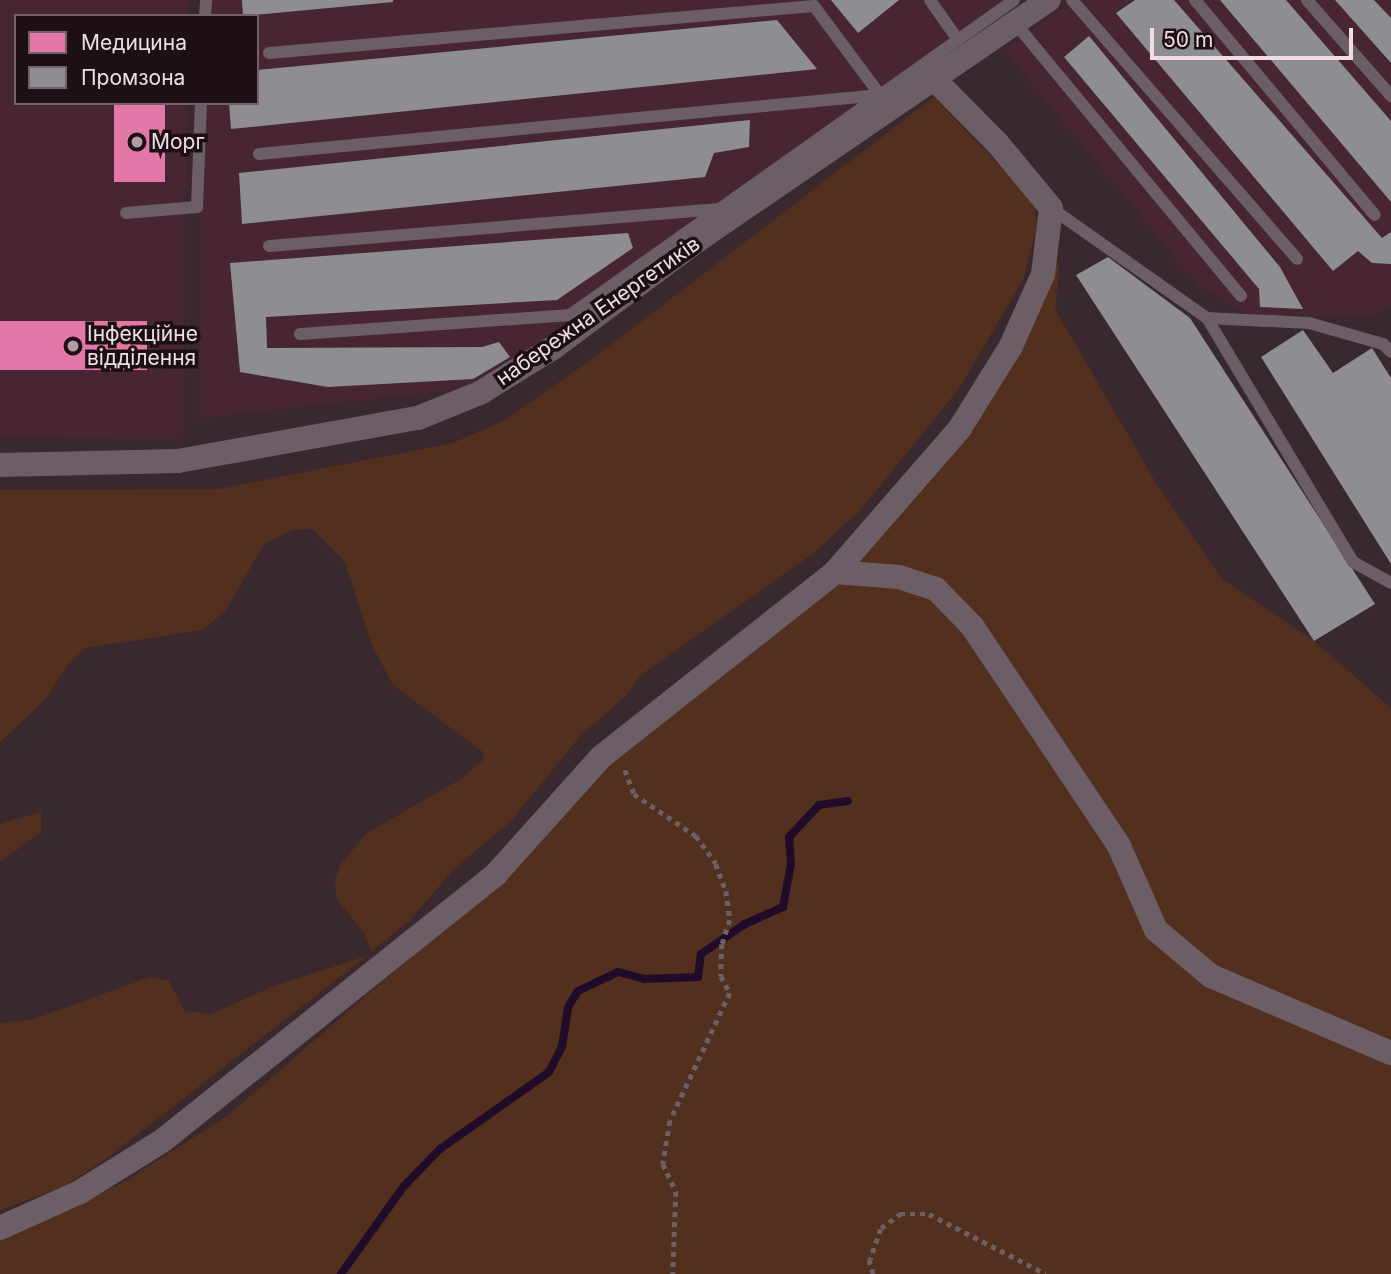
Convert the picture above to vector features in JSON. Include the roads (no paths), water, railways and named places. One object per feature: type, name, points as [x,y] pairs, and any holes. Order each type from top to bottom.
[{"type":"street","name":"набережна Енергетиків","points":[[0,465],[178,461],[418,418],[480,393],[553,348],[698,240],[934,80],[1015,12],[1049,0]]},
{"type":"street","points":[[0,1228],[80,1192],[162,1141],[297,1037],[496,874],[612,748],[835,572],[960,428],[1011,345],[1043,274],[1051,208],[998,144],[934,80]]},
{"type":"street","points":[[835,572],[899,577],[936,589],[972,626],[1119,846],[1156,930],[1211,976],[1391,1053]]},
{"type":"lane","points":[[930,0],[958,40]]},
{"type":"lane","points":[[1072,0],[1297,259]]},
{"type":"lane","points":[[1195,0],[1375,215]]},
{"type":"lane","points":[[1307,0],[1391,96]]},
{"type":"lane","points":[[269,53],[812,3],[880,95]]},
{"type":"lane","points":[[300,334],[570,315],[958,40],[1015,12],[1241,296]]},
{"type":"lane","points":[[259,154],[880,95]]},
{"type":"lane","points":[[126,214],[197,207],[201,105]]},
{"type":"lane","points":[[1051,208],[1207,318],[1353,562],[1391,583]]},
{"type":"lane","points":[[269,246],[719,209]]},
{"type":"lane","points":[[1207,318],[1309,323],[1383,344],[1391,352]]},
{"type":"waterway","points":[[341,1274],[404,1186],[440,1149],[549,1072],[562,1046],[568,1007],[578,991],[618,972],[644,979],[698,977],[701,954],[745,924],[783,907],[791,864],[789,837],[819,805],[848,801]]},
{"type":"place","name":"Морг","points":[[137,142]]},
{"type":"place","name":"Інфекційне відділення","points":[[73,346]]}]
